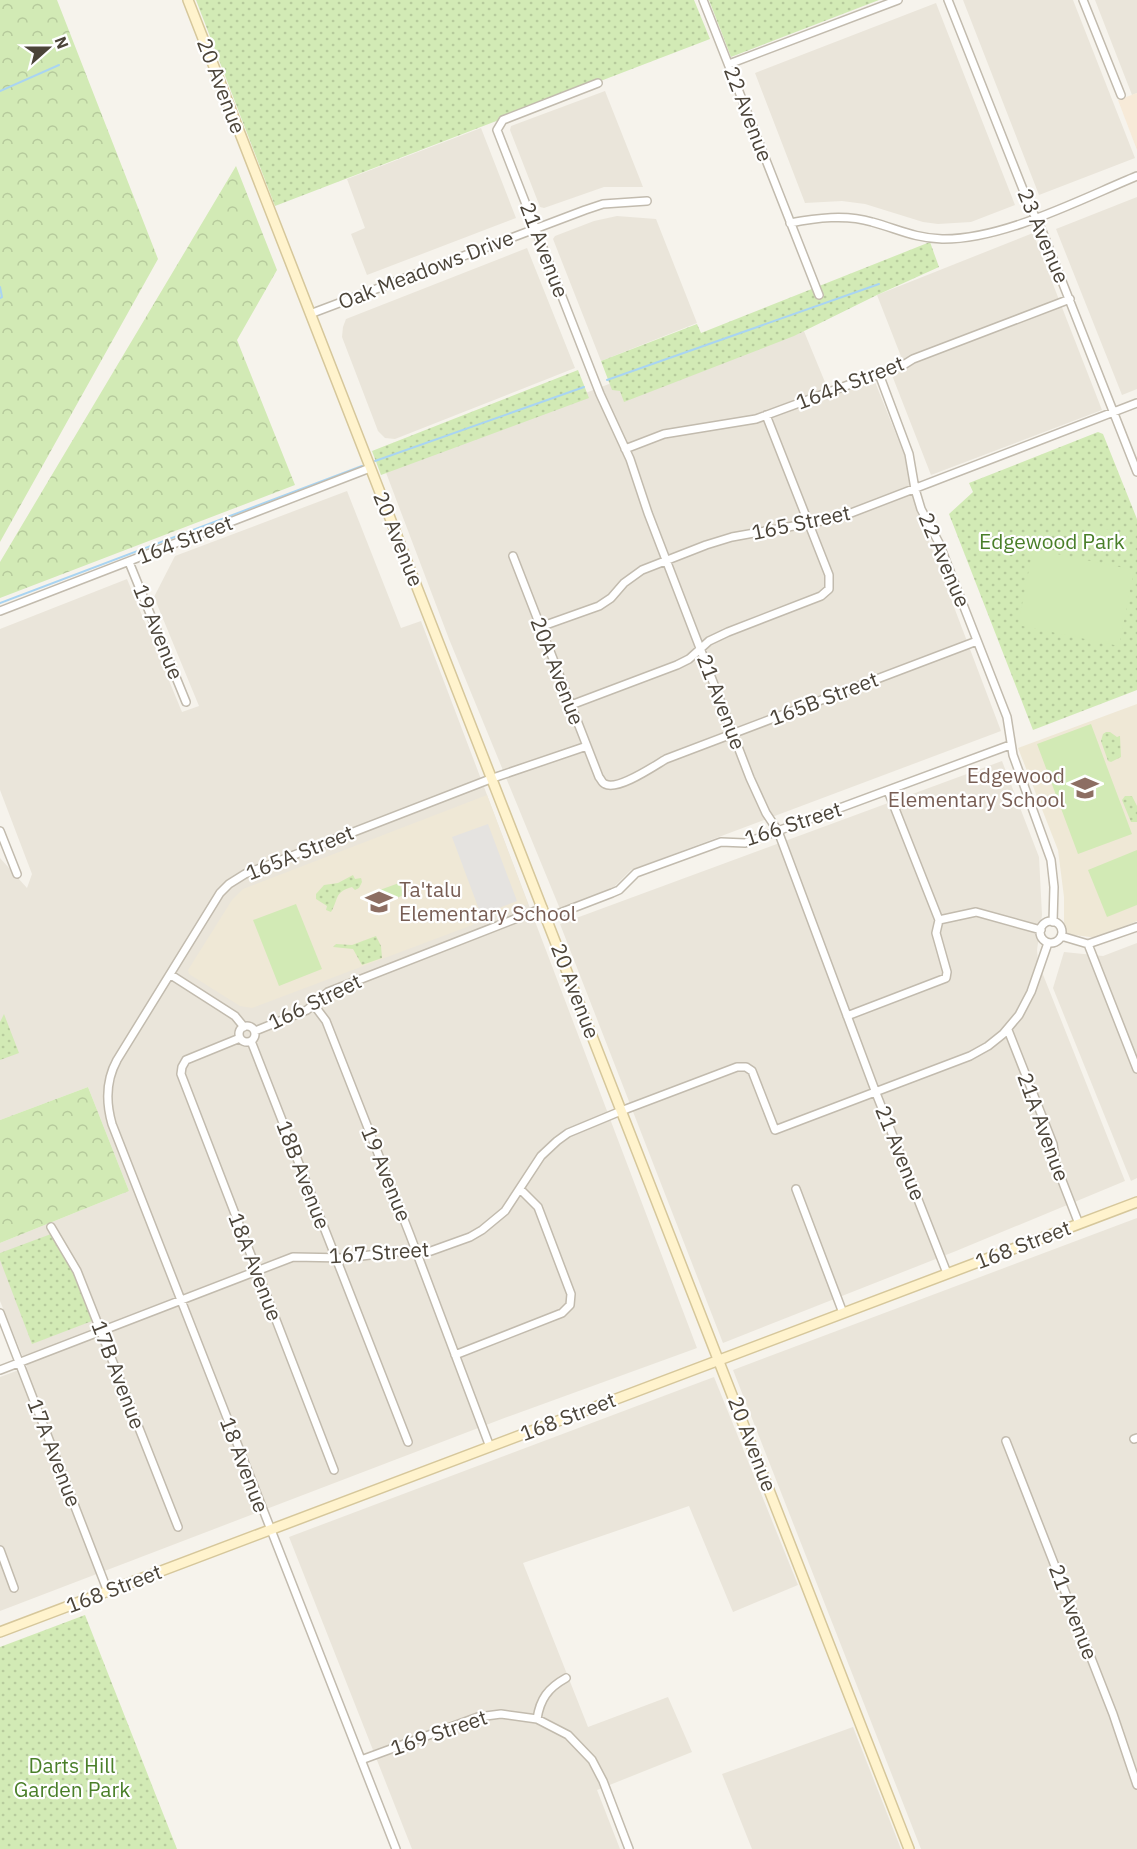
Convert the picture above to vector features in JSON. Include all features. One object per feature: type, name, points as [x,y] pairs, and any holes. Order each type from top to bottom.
[{"type":"street","name":"20 Avenue","points":[[188,0],[909,1849]]},
{"type":"street","name":"22 Avenue","points":[[704,0],[819,295]]},
{"type":"street","points":[[729,64],[898,0]]},
{"type":"street","name":"23 Avenue","points":[[948,0],[1028,202],[1070,299],[1137,472]]},
{"type":"street","points":[[1083,0],[1120,95]]},
{"type":"street","name":"21 Avenue","points":[[598,83],[503,120],[497,130],[600,394],[625,449],[750,778],[766,813],[778,831],[876,1093],[947,1273]]},
{"type":"street","points":[[790,223],[818,219],[854,218],[871,221],[910,236],[945,239],[992,233],[1036,218],[1137,176]]},
{"type":"street","name":"Oak Meadows Drive","points":[[310,314],[603,204],[647,201]]},
{"type":"street","name":"164A Street","points":[[625,449],[664,434],[766,415],[879,374],[1070,299]]},
{"type":"street","name":"22 Avenue","points":[[879,374],[909,454],[921,509],[939,543],[1007,717],[1010,745],[1051,860],[1054,887],[1053,922]]},
{"type":"street","name":"165 Street","points":[[540,627],[599,606],[611,598],[624,582],[642,570],[719,540],[838,518],[1137,403]]},
{"type":"street","points":[[571,705],[677,665],[689,659],[709,641],[821,596],[829,588],[829,575],[766,415]]},
{"type":"street","name":"164 Street","points":[[0,611],[370,468]]},
{"type":"street","name":"20A Avenue","points":[[513,556],[586,746],[599,777],[605,784]]},
{"type":"street","name":"19 Avenue","points":[[129,562],[186,702]]},
{"type":"street","name":"165B Street","points":[[605,784],[613,785],[627,781],[666,759],[978,641]]},
{"type":"street","name":"166 Street","points":[[547,918],[612,894],[636,873],[721,842],[745,843],[1010,745]]},
{"type":"street","name":"165A Street","points":[[110,1078],[117,1060],[220,893],[233,880],[493,778],[586,746]]},
{"type":"street","points":[[847,1016],[946,978],[947,972],[936,933],[939,920],[888,790]]},
{"type":"street","points":[[0,831],[16,874]]},
{"type":"street","name":"166 Street","points":[[255,1031],[307,1010],[328,992],[543,908]]},
{"type":"street","points":[[939,920],[976,912],[1041,930]]},
{"type":"street","points":[[1053,922],[1061,928],[1061,936],[1058,941],[1048,943],[1041,936],[1041,930],[1044,924],[1053,922]]},
{"type":"street","points":[[1061,936],[1088,944],[1137,927]]},
{"type":"street","points":[[876,1093],[970,1056],[988,1046],[1008,1030],[1019,1015],[1030,992],[1048,943]]},
{"type":"street","points":[[1088,944],[1137,1069]]},
{"type":"street","points":[[171,975],[235,1016],[244,1027]]},
{"type":"street","name":"19 Avenue","points":[[314,1005],[326,1021],[490,1447]]},
{"type":"street","points":[[244,1027],[251,1027],[255,1031],[255,1036],[251,1041],[245,1042],[240,1038],[240,1031],[244,1027]]},
{"type":"street","name":"21A Avenue","points":[[1008,1030],[1053,1144],[1056,1165],[1079,1224]]},
{"type":"street","name":"18A Avenue","points":[[240,1038],[189,1058],[183,1064],[182,1074],[334,1470]]},
{"type":"street","name":"18B Avenue","points":[[251,1041],[408,1442]]},
{"type":"street","name":"167 Street","points":[[0,1370],[293,1257],[336,1258],[442,1248],[482,1230],[505,1211],[537,1161],[556,1141],[568,1133],[737,1066],[746,1067],[752,1071],[775,1130],[876,1093]]},
{"type":"street","name":"18 Avenue","points":[[110,1078],[109,1113],[112,1124],[396,1849]]},
{"type":"street","points":[[454,1355],[562,1313],[570,1305],[571,1294],[537,1207],[520,1189]]},
{"type":"street","points":[[796,1189],[843,1313]]},
{"type":"street","name":"168 Street","points":[[0,1632],[1137,1202]]},
{"type":"street","name":"17B Avenue","points":[[51,1227],[77,1271],[178,1527]]},
{"type":"street","name":"17A Avenue","points":[[0,1313],[108,1592]]},
{"type":"street","name":"21 Avenue","points":[[1006,1441],[1113,1714],[1137,1785]]},
{"type":"street","points":[[0,1550],[14,1588]]},
{"type":"street","points":[[566,1678],[544,1695],[537,1719],[568,1735],[592,1760],[603,1781],[629,1849]]},
{"type":"street","name":"169 Street","points":[[361,1760],[478,1717],[501,1713],[537,1719]]},
{"type":"shaded area","points":[[963,0],[1073,0],[1135,158],[1039,195]]},
{"type":"shaded area","points":[[1095,0],[1137,0],[1137,93],[1132,95]]},
{"type":"shaded area","points":[[936,3],[1015,205],[971,222],[938,224],[923,222],[865,204],[842,201],[805,203],[755,73]]},
{"type":"shaded area","points":[[605,91],[643,187],[604,187],[544,208],[540,207],[510,130],[511,126]]},
{"type":"shaded area","points":[[1137,93],[1137,150],[1118,100]]},
{"type":"shaded area","points":[[481,128],[516,218],[367,275],[351,234],[365,228],[347,179]]},
{"type":"shaded area","points":[[1137,197],[1137,389],[1122,395],[1056,229]]},
{"type":"shaded area","points":[[617,216],[656,219],[697,323],[601,361],[553,239],[555,236],[594,221]]},
{"type":"shaded area","points":[[1033,233],[1102,410],[931,475],[888,365],[902,359],[877,295]]},
{"type":"shaded area","points":[[527,248],[575,368],[395,439],[385,438],[378,431],[342,337],[346,319]]},
{"type":"shaded area","points":[[794,307],[827,387],[871,372],[906,459],[915,504],[1001,731],[631,870],[611,890],[560,909],[449,639],[385,470],[609,384]]},
{"type":"shaded area","points":[[347,491],[401,628],[421,621],[697,1348],[507,1417],[0,1611],[0,1377],[27,1367],[0,1301],[0,1243],[129,1191],[88,1087],[0,1120],[0,858],[27,888],[32,874],[0,790],[0,629],[127,579],[182,712],[199,706],[154,597],[175,556]]},
{"type":"shaded area","name":"Edgewood Elementary School","points":[[1137,704],[1137,921],[1097,938],[1067,934],[1064,928],[1064,897],[1058,850],[1018,748]]},
{"type":"shaded area","points":[[1002,761],[1039,857],[1042,915],[1037,950],[1038,962],[1125,1181],[723,1343],[560,924]]},
{"type":"shaded area","name":"Ta'talu Elementary School","points":[[487,795],[528,904],[252,1008],[240,1006],[189,974],[188,970],[232,900],[243,889]]},
{"type":"shaded area","points":[[488,824],[517,901],[481,915],[452,837]]},
{"type":"shaded area","points":[[1137,943],[1137,1178],[1131,1181],[1053,988],[1064,952],[1103,956]]},
{"type":"shaded area","points":[[1137,1218],[1137,1849],[921,1849],[733,1370]]},
{"type":"shaded area","points":[[714,1377],[798,1585],[733,1612],[689,1506],[523,1563],[588,1727],[668,1697],[692,1752],[597,1790],[620,1849],[412,1849],[289,1537]]},
{"type":"shaded area","points":[[853,1727],[901,1849],[752,1849],[722,1774]]},
{"type":"green space","points":[[0,0],[57,0],[158,259],[0,542]]},
{"type":"green space","points":[[196,0],[694,0],[710,39],[275,206]]},
{"type":"green space","points":[[709,0],[879,0],[731,57]]},
{"type":"green space","points":[[236,166],[277,270],[237,340],[295,485],[0,598],[0,562]]},
{"type":"green space","points":[[930,242],[939,267],[794,336],[624,402],[620,391],[612,390],[601,361],[697,324],[701,333]]},
{"type":"green space","points":[[578,370],[589,398],[381,475],[372,451]]},
{"type":"green space","name":"Edgewood Park","points":[[1098,432],[1103,434],[1137,519],[1137,690],[1033,730],[949,514],[973,492],[969,483]]},
{"type":"green space","points":[[1090,526],[1120,532],[1116,552],[1086,546]]},
{"type":"green space","points":[[1033,549],[1134,570],[1119,646],[1018,625]]},
{"type":"green space","points":[[1091,724],[1132,834],[1078,854],[1037,744]]},
{"type":"green space","points":[[1106,732],[1120,736],[1121,757],[1111,762],[1108,761],[1101,741]]},
{"type":"green space","points":[[1125,796],[1132,796],[1137,806],[1137,822],[1131,822],[1122,800]]},
{"type":"green space","points":[[1137,850],[1137,905],[1107,917],[1088,870]]},
{"type":"green space","points":[[353,875],[355,879],[361,878],[359,888],[355,890],[352,887],[342,891],[331,912],[326,910],[327,906],[316,899],[316,894],[324,885],[338,883]]},
{"type":"green space","points":[[399,883],[404,895],[382,904],[377,891]]},
{"type":"green space","points":[[296,904],[322,969],[279,986],[253,920]]},
{"type":"green space","points":[[376,936],[381,946],[382,958],[362,965],[353,949],[333,947],[336,944],[352,945]]},
{"type":"green space","points":[[4,1014],[19,1053],[0,1060],[0,1022]]},
{"type":"green space","points":[[88,1087],[129,1191],[0,1243],[0,1120]]},
{"type":"green space","points":[[51,1234],[72,1270],[92,1321],[32,1344],[0,1260],[0,1253]]},
{"type":"green space","name":"Darts Hill Garden Park","points":[[85,1615],[177,1849],[0,1849],[0,1647]]},
{"type":"waterway","points":[[0,91],[59,65]]},
{"type":"waterway","points":[[607,380],[879,284]]},
{"type":"waterway","points":[[0,287],[2,297],[0,298]]},
{"type":"waterway","points":[[375,461],[584,387]]},
{"type":"waterway","points":[[0,603],[362,466]]},
{"type":"place","name":"Edgewood Elementary School","points":[[1085,788]]},
{"type":"place","name":"Ta'talu Elementary School","points":[[379,902]]}]
